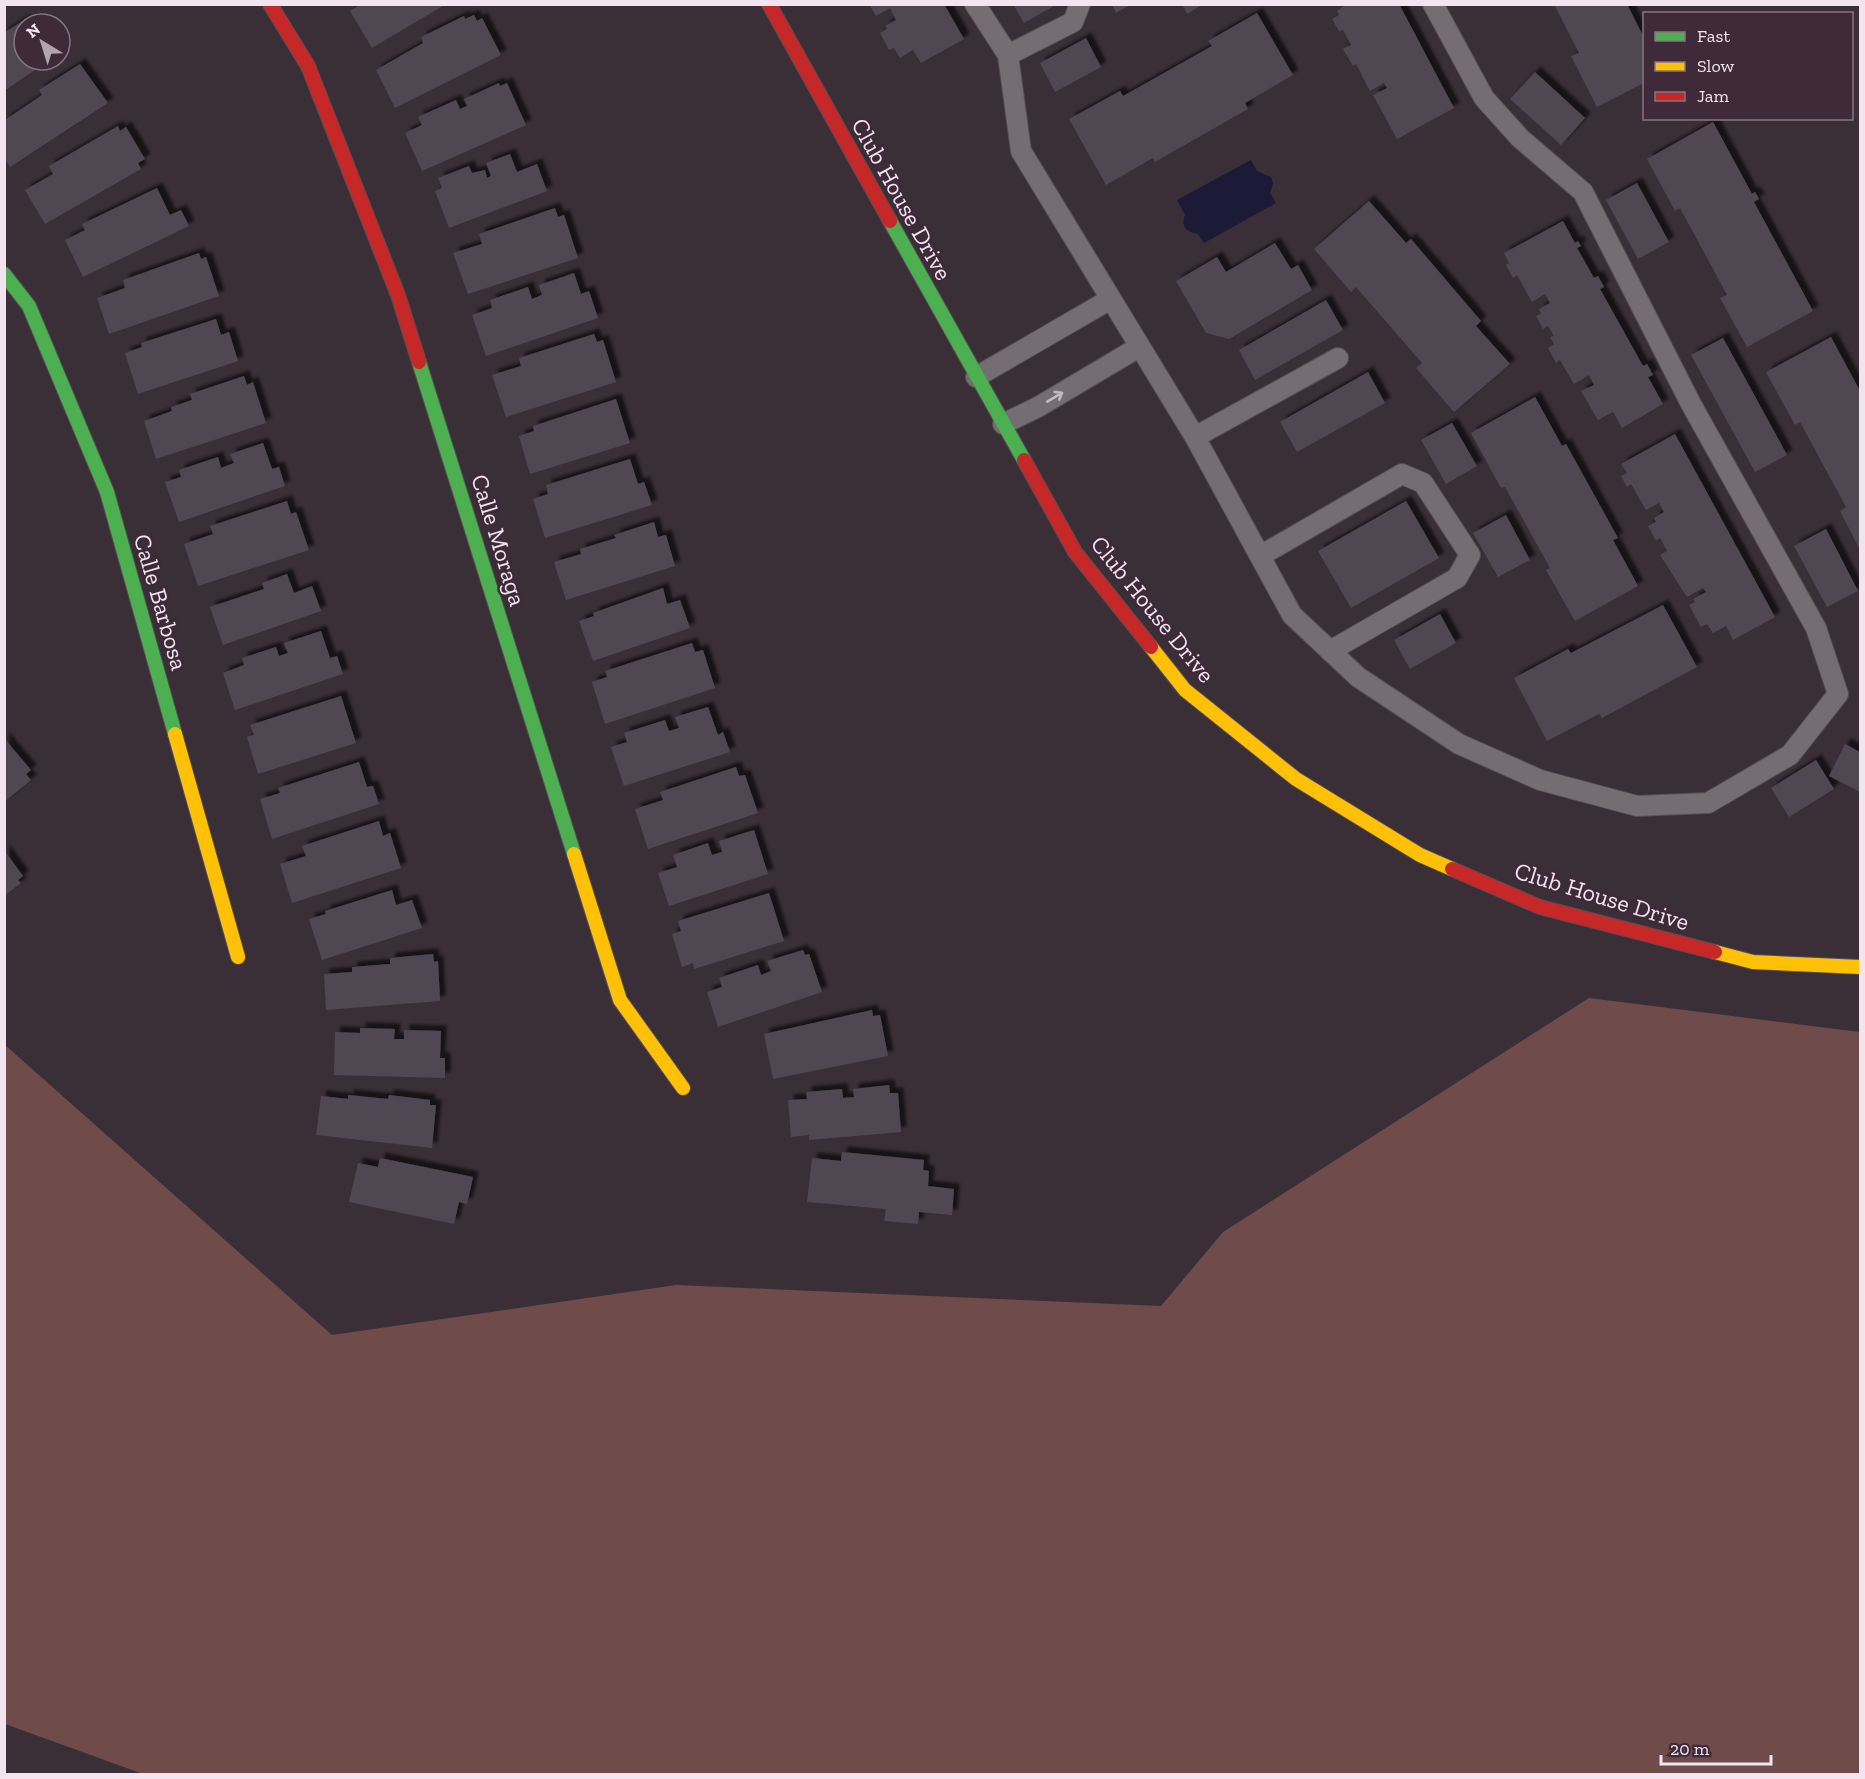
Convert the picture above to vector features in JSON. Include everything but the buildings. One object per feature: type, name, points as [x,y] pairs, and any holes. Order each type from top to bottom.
[{"type":"street","name":"Calle Moraga","points":[[270,4],[308,66],[398,295],[620,1000],[683,1088]]},
{"type":"street","name":"Club House Drive","points":[[769,4],[1075,552],[1185,690],[1296,779],[1420,855],[1540,907],[1753,962],[1860,967]]},
{"type":"street","name":"Calle Barbosa","points":[[4,274],[29,306],[107,492],[238,957]]},
{"type":"lane","points":[[975,4],[1008,55],[1021,152],[1109,300],[1195,436],[1292,615],[1358,677],[1459,744],[1540,780],[1637,806],[1708,803],[1790,755],[1838,694],[1816,628],[1691,404],[1583,192],[1520,138],[1484,98],[1433,4]]},
{"type":"lane","points":[[1008,55],[1073,22],[1080,4]]},
{"type":"lane","points":[[976,378],[1109,300]]},
{"type":"lane","points":[[1003,424],[1038,407],[1139,346]]},
{"type":"lane","points":[[1195,436],[1338,358]]},
{"type":"lane","points":[[1260,556],[1402,474],[1423,483],[1470,555],[1457,578],[1330,651]]},
{"type":"shaded area","points":[[1251,160],[1257,171],[1271,177],[1273,184],[1270,193],[1276,203],[1204,243],[1198,234],[1184,226],[1185,215],[1177,200]]},
{"type":"shaded area","points":[[1589,998],[1860,1032],[1860,1774],[143,1774],[5,1724],[5,1045],[332,1335],[676,1285],[1161,1306],[1223,1232]]},
{"type":"traffic: fast","points":[[890,221],[1024,460]]},
{"type":"traffic: fast","points":[[4,274],[29,306],[107,492],[175,734]]},
{"type":"traffic: fast","points":[[419,362],[574,854]]},
{"type":"traffic: slow","points":[[1151,647],[1185,690],[1296,779],[1420,855],[1452,869]]},
{"type":"traffic: slow","points":[[175,734],[238,957]]},
{"type":"traffic: slow","points":[[574,854],[620,1000],[683,1088]]},
{"type":"traffic: slow","points":[[1715,952],[1753,962],[1860,967]]},
{"type":"traffic: jam","points":[[270,4],[308,66],[398,295],[419,362]]},
{"type":"traffic: jam","points":[[769,4],[890,221]]},
{"type":"traffic: jam","points":[[1024,460],[1075,552],[1151,647]]},
{"type":"traffic: jam","points":[[1452,869],[1540,907],[1715,952]]}]
